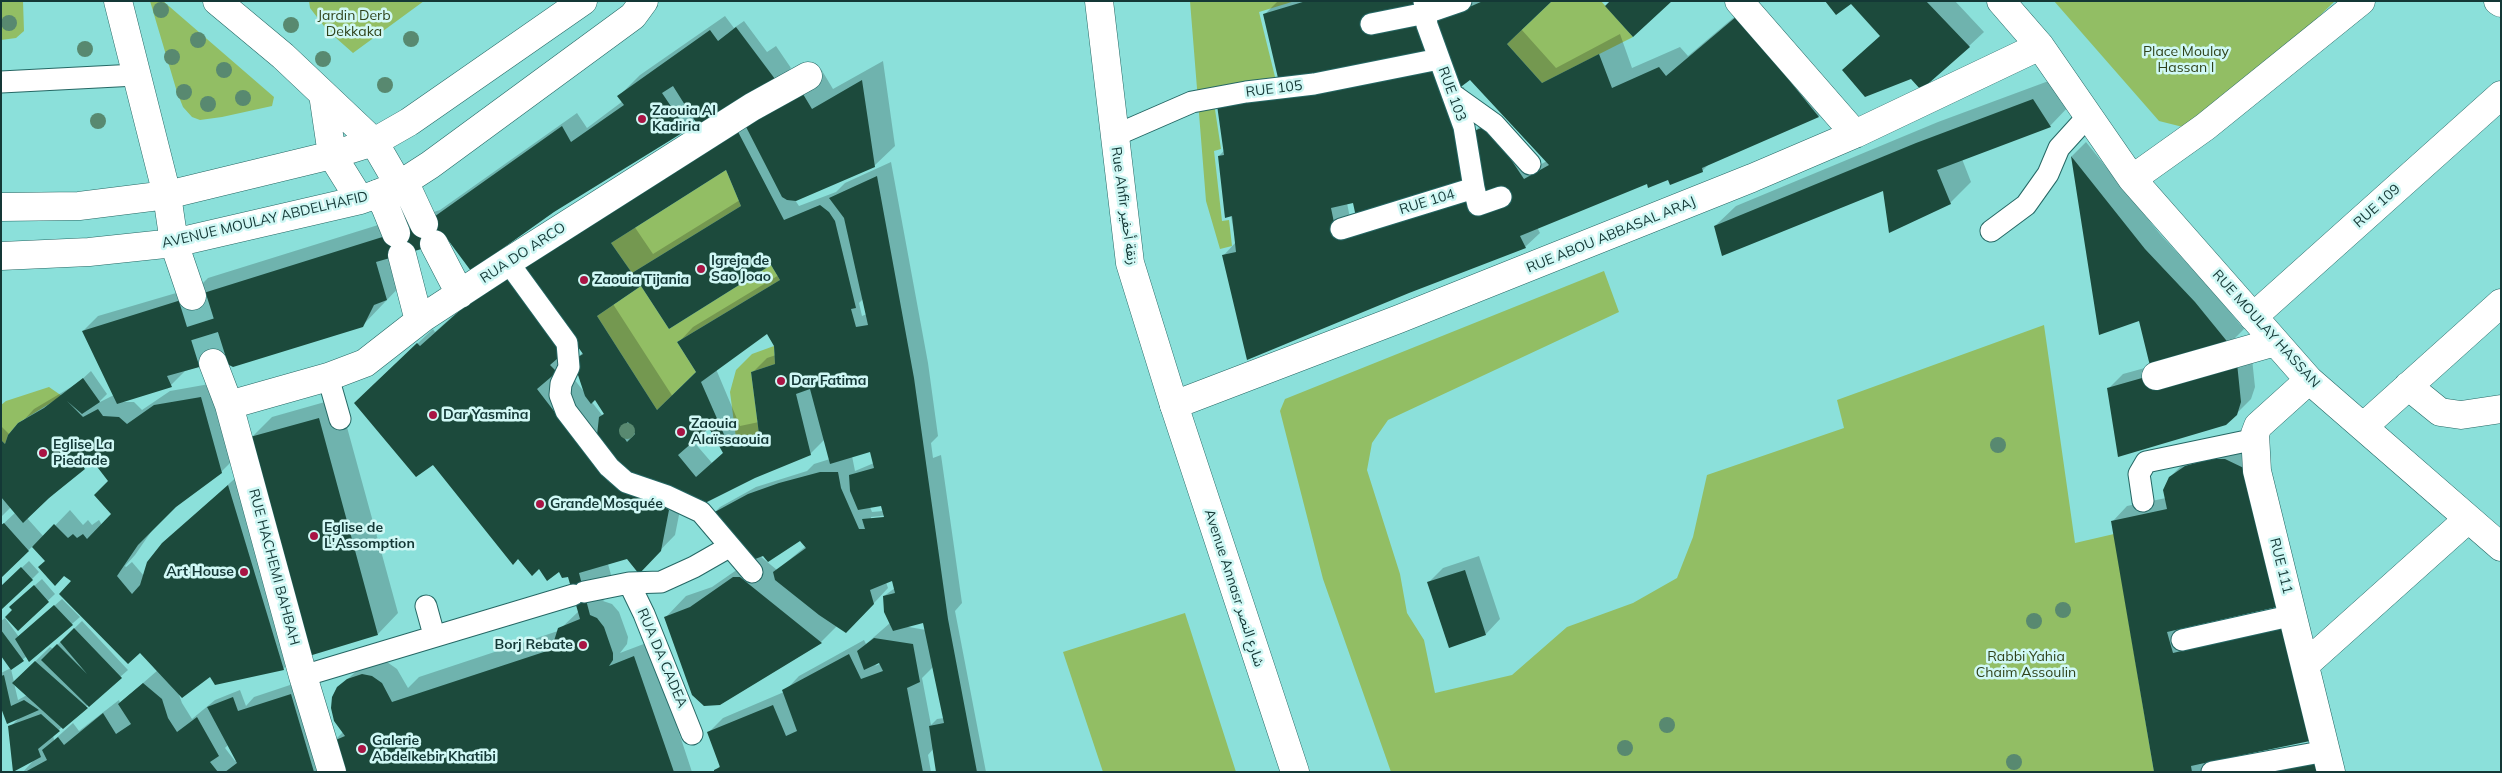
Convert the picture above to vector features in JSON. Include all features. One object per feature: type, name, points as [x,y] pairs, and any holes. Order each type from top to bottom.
[{"type":"street","points":[[118,1],[166,195],[174,243],[192,296]]},
{"type":"street","points":[[217,1],[283,56],[374,142],[385,190],[384,206],[399,244],[419,321]]},
{"type":"street","points":[[1,207],[79,206],[166,195],[332,155],[374,142],[409,122],[583,1]]},
{"type":"street","name":"AVENUE MOULAY ABDELHAFID","points":[[1,256],[89,252],[174,243],[385,190],[633,16],[644,1]]},
{"type":"street","name":"Rue Ahfir زنقة أحفير","points":[[1099,1],[1130,263],[1174,405]]},
{"type":"street","points":[[1739,1],[1855,134]]},
{"type":"street","name":"RUE MOULAY HASSAN","points":[[2001,1],[2040,46],[2132,179],[2309,380],[2501,547]]},
{"type":"street","points":[[2132,179],[2212,121],[2361,1]]},
{"type":"street","name":"RUE ABOU ABBASAL ARAJ","points":[[1174,405],[1603,238],[1855,134],[2040,46]]},
{"type":"street","name":"RUA DO ARCO","points":[[229,405],[328,376],[365,363],[419,321],[508,262],[752,107],[808,76]]},
{"type":"street","points":[[323,94],[332,155],[385,190],[429,234],[460,294]]},
{"type":"street","name":"RUE 109","points":[[2253,317],[2501,95]]},
{"type":"street","points":[[2362,427],[2501,303]]},
{"type":"street","points":[[2156,376],[2275,342]]},
{"type":"street","name":"RUE HACHEMI BAHBAH","points":[[214,362],[229,405],[303,676],[332,772]]},
{"type":"street","name":"RUE 111","points":[[2309,380],[2258,426],[2256,439],[2257,471],[2306,664],[2328,761]]},
{"type":"street","points":[[2408,386],[2440,412],[2461,415],[2501,409]]},
{"type":"street","name":"Avenue Annasr شارع النصر","points":[[1174,405],[1294,772]]},
{"type":"street","points":[[2306,664],[2468,518]]},
{"type":"lane","points":[[1371,24],[1425,7],[1461,1]]},
{"type":"lane","name":"RUE 103","points":[[1425,7],[1439,59],[1464,127],[1474,188]]},
{"type":"lane","name":"RUE 105","points":[[1114,136],[1192,102],[1246,92],[1314,84],[1439,59]]},
{"type":"lane","points":[[1,82],[136,74]]},
{"type":"lane","points":[[1452,94],[1494,124],[1530,164]]},
{"type":"lane","points":[[1991,231],[2026,205],[2048,174],[2059,148],[2088,116]]},
{"type":"lane","name":"RUE 104","points":[[1341,229],[1474,188],[1478,205],[1501,197]]},
{"type":"lane","points":[[508,262],[567,343],[569,367],[561,384],[560,395],[566,411],[604,460],[626,482],[667,496],[701,512],[752,572]]},
{"type":"lane","points":[[328,376],[340,419]]},
{"type":"lane","points":[[2144,501],[2139,474],[2146,462],[2256,439]]},
{"type":"lane","points":[[303,676],[578,593],[629,583],[661,582],[729,547]]},
{"type":"lane","name":"RUA DA CADEA","points":[[629,583],[644,614],[692,734]]},
{"type":"lane","points":[[426,606],[434,635]]},
{"type":"lane","points":[[2182,640],[2294,615]]},
{"type":"lane","points":[[2212,772],[2328,761]]},
{"type":"green space","points":[[1,1],[23,1],[24,31],[16,38],[1,40]]},
{"type":"green space","points":[[150,1],[163,1],[274,97],[272,106],[222,117],[200,120],[192,117],[183,107],[177,92]]},
{"type":"green space","name":"Jardin Derb Dekkaka","points":[[309,1],[424,1],[353,53],[327,30],[310,8]]},
{"type":"green space","points":[[1190,1],[1295,1],[1259,12],[1279,93],[1214,103],[1221,149],[1214,151],[1222,221],[1229,220],[1232,246],[1220,249],[1206,201]]},
{"type":"green space","points":[[1552,1],[1601,1],[1633,37],[1542,83],[1507,44]]},
{"type":"green space","name":"Place Moulay Hassan I","points":[[2054,1],[2335,1],[2209,122],[2183,127],[2159,121]]},
{"type":"green space","points":[[726,170],[741,206],[632,273],[611,243]]},
{"type":"green space","points":[[771,265],[780,280],[677,342],[696,372],[657,410],[597,316],[641,286],[669,329]]},
{"type":"green space","name":"Rabbi Yahia Chaim Assoulin","points":[[1604,271],[1619,312],[1388,420],[1372,443],[1367,470],[1400,574],[1407,613],[1424,640],[1435,693],[1512,675],[1567,627],[1633,603],[1677,578],[1693,537],[1707,475],[1844,428],[1837,400],[2044,325],[2075,543],[2114,534],[2154,772],[1391,772],[1323,579],[1280,411],[1285,399]]},
{"type":"green space","points":[[774,346],[775,364],[751,372],[759,434],[736,438],[730,392],[736,370],[752,354]]},
{"type":"green space","points":[[49,387],[62,396],[18,423],[8,435],[5,444],[1,440],[1,405],[6,401]]},
{"type":"green space","points":[[1185,613],[1236,772],[1103,772],[1063,652]]},
{"type":"building","points":[[1306,1],[1419,1],[1419,18],[1429,53],[1329,75],[1278,78],[1263,14]]},
{"type":"building","points":[[1483,1],[1552,1],[1507,44],[1542,83],[1599,54],[1612,88],[1659,67],[1666,76],[1737,16],[1819,117],[1702,168],[1703,172],[1670,185],[1668,180],[1648,188],[1647,184],[1520,236],[1526,248],[1409,293],[1247,360],[1222,255],[1236,252],[1232,216],[1225,218],[1218,156],[1224,155],[1217,105],[1343,88],[1435,69],[1443,102],[1450,100],[1467,182],[1356,217],[1353,203],[1331,208],[1337,237],[1482,196],[1472,132],[1488,125],[1524,179],[1549,165],[1470,80],[1458,89],[1433,23]]},
{"type":"building","points":[[1610,1],[1672,1],[1633,37],[1605,6]]},
{"type":"building","points":[[1825,1],[1926,1],[1970,47],[1921,90],[1911,79],[1865,97],[1842,70],[1880,36],[1851,4],[1836,15]]},
{"type":"building","points":[[736,27],[778,83],[702,132],[673,86],[662,93],[687,130],[554,212],[471,271],[445,236],[425,248],[376,262],[387,300],[374,305],[363,327],[233,367],[221,361],[167,376],[172,387],[117,404],[82,331],[424,224],[562,126],[571,142],[624,105],[617,96],[710,30],[718,41]]},
{"type":"building","points":[[862,80],[875,167],[796,201],[787,200],[782,197],[743,121],[800,89],[812,109]]},
{"type":"building","points":[[2033,99],[2051,127],[1937,170],[1951,204],[1889,233],[1883,191],[1722,256],[1714,226],[1916,143]]},
{"type":"building","points":[[735,126],[784,220],[820,205],[829,212],[835,221],[856,308],[851,309],[856,327],[868,325],[844,218],[829,198],[877,176],[914,378],[948,619],[977,772],[936,772],[929,726],[944,723],[923,623],[893,631],[884,612],[883,596],[895,593],[892,581],[870,590],[874,604],[846,633],[819,615],[775,580],[773,572],[806,548],[800,541],[768,562],[763,556],[750,561],[711,514],[748,494],[779,483],[820,472],[838,472],[841,488],[859,529],[865,529],[862,519],[884,517],[881,506],[858,510],[850,491],[849,475],[874,468],[870,452],[830,464],[810,389],[796,394],[811,455],[755,478],[697,507],[679,499],[624,469],[597,435],[599,417],[604,414],[595,400],[591,404],[585,396],[573,360],[583,354],[519,264]],"holes":[[[726,170],[741,206],[632,273],[611,243]],[[771,265],[780,280],[677,342],[696,372],[657,410],[597,316],[641,286],[669,329]],[[767,334],[774,346],[775,364],[751,372],[759,434],[726,439],[701,382]],[[628,422],[635,434],[627,442],[619,430]],[[709,428],[723,453],[696,477],[678,455]]]},
{"type":"building","points":[[2071,156],[2145,249],[2195,302],[2230,345],[2151,370],[2139,321],[2099,335]]},
{"type":"building","points":[[503,272],[565,352],[550,365],[557,372],[537,389],[607,480],[619,490],[659,503],[669,510],[661,551],[639,574],[627,559],[579,573],[590,615],[597,618],[604,627],[613,653],[613,660],[609,666],[634,656],[674,772],[340,772],[331,742],[345,736],[334,721],[331,708],[332,697],[337,687],[347,679],[362,674],[372,676],[382,683],[392,702],[556,648],[554,641],[558,628],[580,619],[568,577],[562,578],[559,572],[547,581],[539,569],[532,576],[518,559],[513,565],[433,465],[416,477],[354,403],[417,343],[420,346]]},
{"type":"building","points":[[2237,363],[2241,402],[2237,415],[2226,425],[2118,457],[2107,388],[2149,376]]},
{"type":"building","points":[[83,378],[100,402],[82,414],[67,401],[83,417],[98,409],[103,416],[119,417],[127,424],[154,405],[201,397],[222,473],[176,507],[138,545],[117,576],[132,594],[140,585],[147,562],[162,543],[228,485],[284,670],[215,685],[210,677],[182,698],[140,653],[128,664],[59,594],[71,581],[64,576],[55,586],[38,567],[45,561],[32,547],[54,524],[68,538],[73,534],[77,538],[83,534],[87,539],[111,514],[94,495],[108,481],[88,455],[80,462],[85,469],[49,498],[23,523],[1,497],[1,440],[5,444],[8,435],[18,423],[44,408]]},
{"type":"building","name":"Eglise de L'Assomption","points":[[319,418],[378,635],[309,656],[250,437]]},
{"type":"building","points":[[2210,459],[2225,459],[2248,470],[2277,607],[2167,632],[2173,653],[2282,627],[2310,741],[2191,766],[2192,772],[2154,772],[2111,521],[2167,509],[2163,490],[2169,477],[2185,466]]},
{"type":"building","points":[[4,523],[29,551],[1,578],[1,525]]},
{"type":"building","points":[[21,567],[33,580],[1,610],[1,586]]},
{"type":"building","points":[[1465,570],[1486,635],[1449,648],[1427,582]]},
{"type":"building","points":[[733,577],[740,577],[822,643],[720,705],[704,706],[692,695],[664,617],[690,607]]},
{"type":"building","points":[[34,585],[49,602],[18,631],[5,617],[12,610],[9,607]]},
{"type":"building","points":[[54,605],[73,625],[29,662],[15,639]]},
{"type":"building","points":[[74,628],[122,678],[89,707],[41,660],[57,644],[87,674],[60,642]]},
{"type":"building","points":[[1,630],[24,661],[11,670],[1,656]]},
{"type":"building","points":[[874,638],[913,644],[920,682],[907,688],[923,772],[714,772],[714,770],[720,767],[707,732],[773,705],[786,736],[797,731],[782,690],[849,654],[861,679],[883,671],[879,663],[864,670],[857,651]]},
{"type":"building","points":[[35,661],[88,708],[63,729],[12,683]]},
{"type":"building","points":[[4,675],[11,706],[24,700],[39,710],[7,724],[1,708],[1,676]]},
{"type":"building","points":[[143,683],[162,699],[168,718],[177,732],[197,717],[219,756],[210,762],[218,772],[25,772],[47,760],[42,750],[58,737],[64,745],[103,713],[116,734],[131,724],[118,704]]},
{"type":"building","points":[[291,694],[314,772],[225,772],[237,763],[207,707],[233,697],[238,711]]},
{"type":"building","points":[[41,714],[60,731],[38,749],[41,757],[13,772],[8,726]]},
{"type":"building","points":[[2314,763],[2317,772],[2278,772],[2278,771]]},
{"type":"tunnel","points":[[192,296],[213,363]]},
{"type":"place","name":"Zaouia Al Kadiria","points":[[642,119]]},
{"type":"place","name":"Igreja de Sao Joao","points":[[701,269]]},
{"type":"place","name":"Zaouia Tijania","points":[[584,280]]},
{"type":"place","name":"Dar Fatima","points":[[781,381]]},
{"type":"place","name":"Dar Yasmina","points":[[433,415]]},
{"type":"place","name":"Zaouia Alaïssaouia","points":[[681,432]]},
{"type":"place","name":"Eglise La Piedade","points":[[43,453]]},
{"type":"place","name":"Grande Mosquée","points":[[540,504]]},
{"type":"place","name":"Eglise de L'Assomption","points":[[314,536]]},
{"type":"place","name":"Art House","points":[[244,572]]},
{"type":"place","name":"Borj Rebate","points":[[583,645]]},
{"type":"place","name":"Galerie Abdelkebir Khatibi","points":[[362,749]]}]
